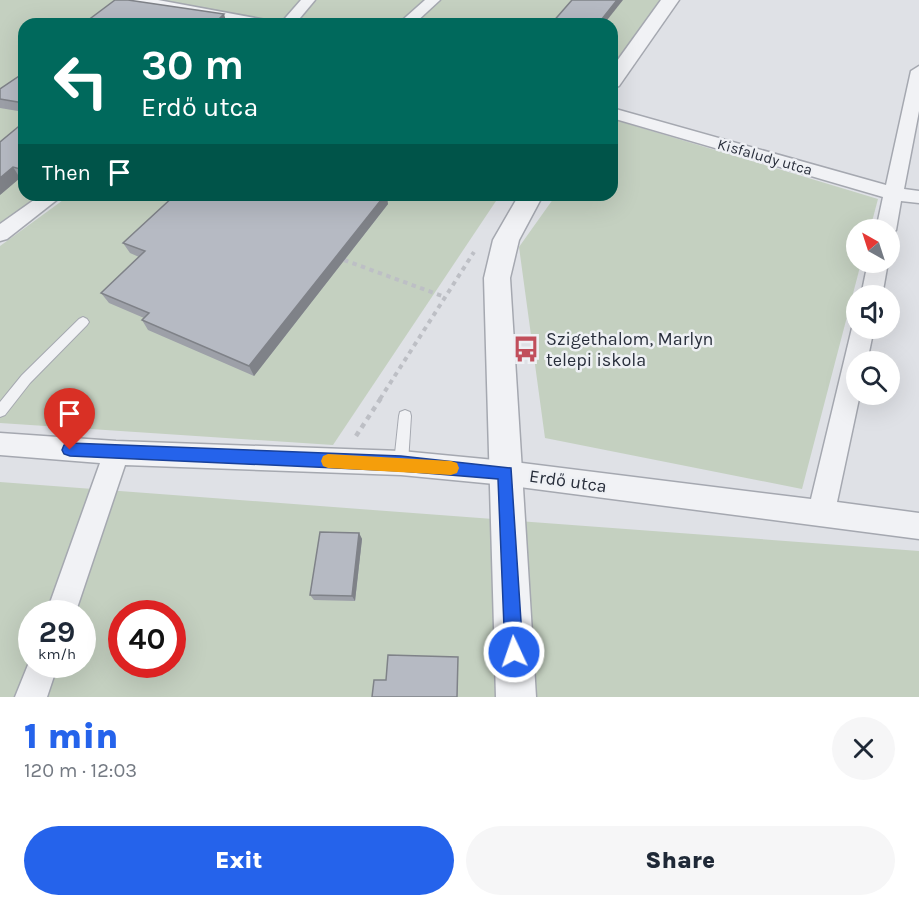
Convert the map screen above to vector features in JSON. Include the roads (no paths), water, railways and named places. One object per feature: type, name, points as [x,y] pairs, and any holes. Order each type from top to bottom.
[{"type":"street","points":[[135,0],[233,18]]},
{"type":"street","points":[[292,18],[308,0]]},
{"type":"street","points":[[412,18],[433,0]]},
{"type":"street","points":[[618,74],[670,0]]},
{"type":"street","points":[[888,219],[919,71]]},
{"type":"street","name":"Kisfaludy utca","points":[[618,115],[894,194],[919,196]]},
{"type":"street","points":[[0,234],[46,201]]},
{"type":"street","points":[[516,697],[497,278],[506,240],[528,201]]},
{"type":"street","points":[[821,514],[861,339]]},
{"type":"street","name":"Erdő utca","points":[[0,444],[116,453],[401,464],[506,473],[919,526]]},
{"type":"street","points":[[65,600],[116,453]]},
{"type":"street","points":[[31,697],[38,678]]},
{"type":"lane","points":[[0,411],[26,379],[83,322]]},
{"type":"lane","points":[[401,464],[405,416]]},
{"type":"place","name":"Szigethalom, Marlyn telepi iskola","points":[[526,349]]}]
